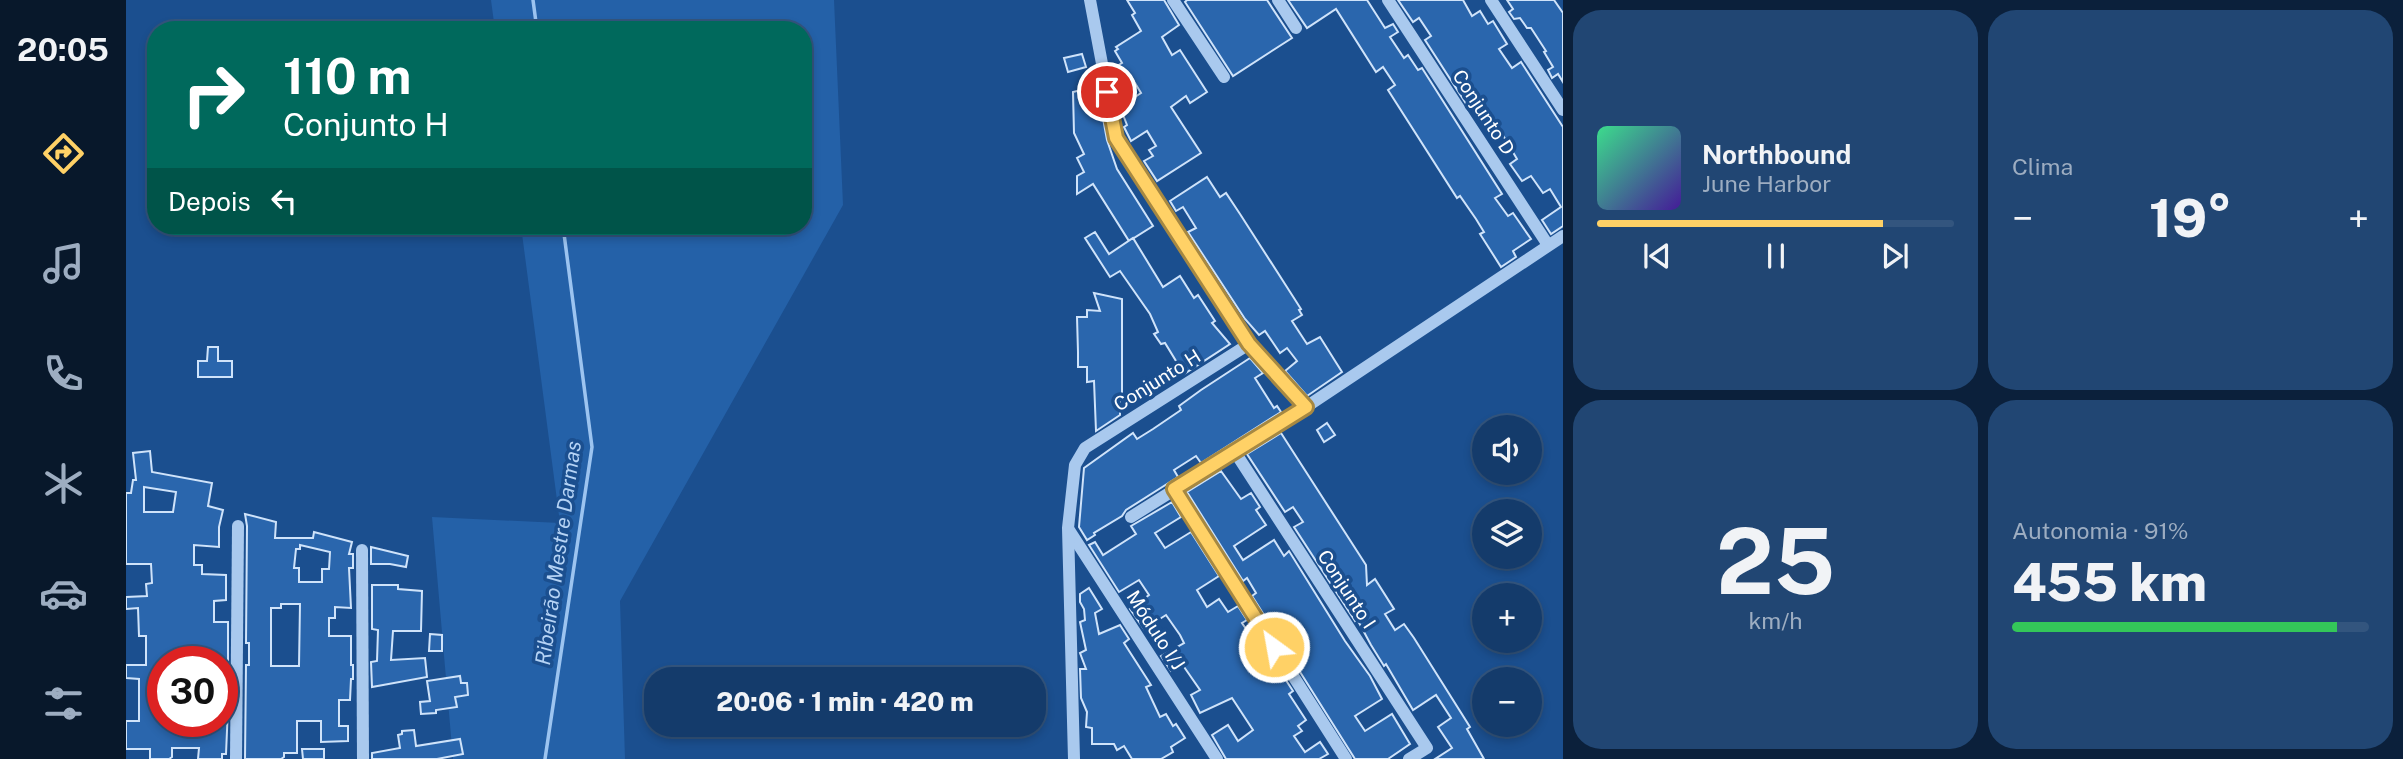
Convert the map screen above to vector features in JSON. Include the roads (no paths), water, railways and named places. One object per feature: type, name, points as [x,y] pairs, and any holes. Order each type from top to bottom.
[{"type":"street","points":[[1090,0],[1116,138],[1249,344],[1306,407]]},
{"type":"street","points":[[1173,0],[1224,77]]},
{"type":"street","points":[[1279,0],[1296,28]]},
{"type":"street","name":"Conjunto D","points":[[1388,0],[1548,245]]},
{"type":"street","points":[[1491,0],[1563,110]]},
{"type":"street","points":[[1130,517],[1306,407],[1563,236]]},
{"type":"street","name":"Conjunto H","points":[[1068,528],[1075,465],[1085,449],[1249,344]]},
{"type":"street","name":"Conjunto I","points":[[1235,452],[1427,748],[1409,759]]},
{"type":"street","points":[[1174,489],[1346,759]]},
{"type":"street","points":[[236,759],[238,526]]},
{"type":"street","points":[[1068,528],[1074,759]]},
{"type":"street","name":"Módulo I/J","points":[[1068,528],[1210,757]]},
{"type":"street","points":[[362,550],[363,759]]},
{"type":"waterway","name":"Ribeirão Mestre Darmas","points":[[533,0],[536,21]]},
{"type":"waterway","name":"Ribeirão Mestre Darmas","points":[[545,759],[592,447],[564,235]]}]
